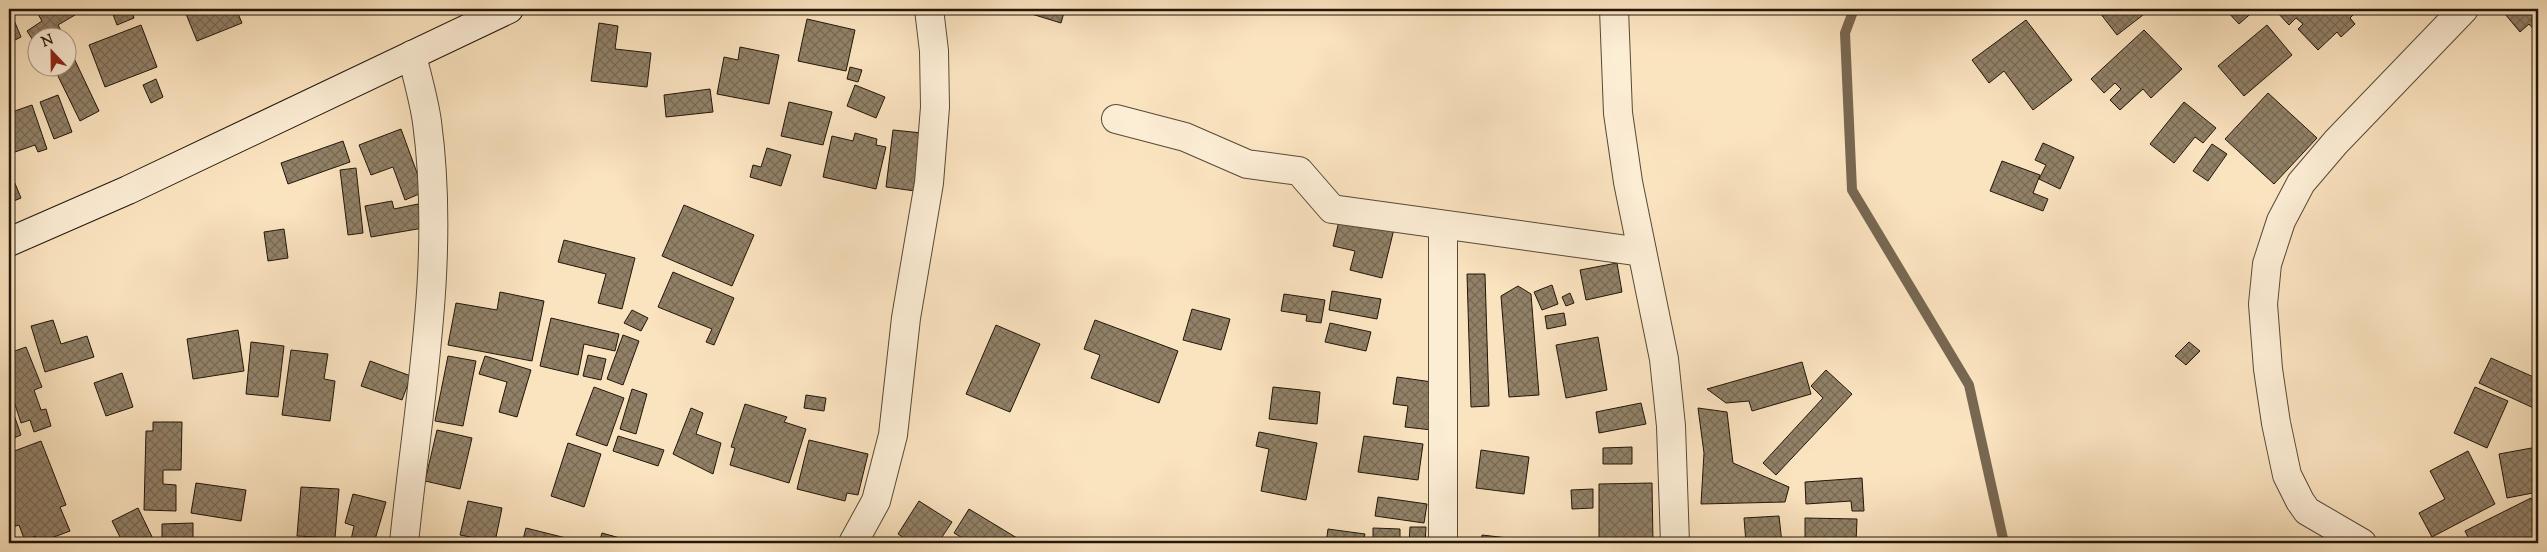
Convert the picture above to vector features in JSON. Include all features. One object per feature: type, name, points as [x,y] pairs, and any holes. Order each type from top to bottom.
[{"type":"street","points":[[9,242],[128,190],[509,9]]},
{"type":"street","points":[[853,543],[876,501],[893,435],[906,318],[929,183],[935,107],[934,52],[929,9]]},
{"type":"street","points":[[1614,9],[1618,113],[1628,182],[1665,368],[1675,500],[1675,543]]},
{"type":"street","points":[[2362,543],[2307,511],[2287,475],[2276,423],[2268,369],[2263,304],[2267,264],[2281,221],[2302,183],[2336,142],[2464,9]]},
{"type":"street","points":[[404,543],[428,329],[433,219],[427,120],[412,55]]},
{"type":"street","points":[[1116,119],[1186,137],[1246,164],[1300,172],[1332,209],[1443,226],[1642,252]]},
{"type":"street","points":[[1443,226],[1443,543]]},
{"type":"building","points":[[35,9],[85,9],[58,25],[60,28],[32,28],[42,21]]},
{"type":"building","points":[[111,9],[131,9],[134,18],[117,25]]},
{"type":"building","points":[[184,9],[236,9],[242,23],[197,41]]},
{"type":"building","points":[[950,9],[993,9],[993,14]]},
{"type":"building","points":[[1026,9],[1065,9],[1061,23],[1025,12]]},
{"type":"building","points":[[2097,9],[2138,9],[2143,15],[2117,35]]},
{"type":"building","points":[[2225,9],[2256,9],[2239,24]]},
{"type":"building","points":[[2278,9],[2359,9],[2350,18],[2355,24],[2341,37],[2337,32],[2318,50],[2298,29],[2303,24],[2296,18],[2289,25],[2276,11]]},
{"type":"building","points":[[2511,9],[2538,9],[2538,34],[2529,24],[2520,32],[2505,14]]},
{"type":"building","points":[[11,13],[21,37],[9,43],[9,14]]},
{"type":"building","points":[[807,19],[855,30],[846,71],[798,61]]},
{"type":"building","points":[[2026,20],[2072,80],[2033,110],[2004,71],[1989,83],[1972,60]]},
{"type":"building","points":[[599,23],[618,26],[615,49],[651,53],[647,87],[591,81]]},
{"type":"building","points":[[141,25],[157,67],[105,87],[89,45]]},
{"type":"building","points":[[2267,25],[2292,55],[2244,96],[2218,66]]},
{"type":"building","points":[[2144,30],[2182,69],[2151,98],[2143,89],[2120,110],[2110,100],[2121,89],[2115,83],[2104,93],[2091,79]]},
{"type":"building","points":[[740,47],[779,55],[769,104],[717,94],[724,57],[738,60]]},
{"type":"building","points":[[78,67],[99,111],[80,121],[59,78],[78,78]]},
{"type":"building","points":[[850,67],[862,70],[858,82],[847,79]]},
{"type":"building","points":[[156,79],[163,97],[151,103],[143,85]]},
{"type":"building","points":[[855,85],[885,97],[876,118],[847,106]]},
{"type":"building","points":[[710,89],[713,112],[666,117],[664,95]]},
{"type":"building","points":[[2268,93],[2317,138],[2274,184],[2225,139]]},
{"type":"building","points":[[58,95],[72,132],[54,139],[40,102]]},
{"type":"building","points":[[789,102],[832,112],[823,145],[781,136]]},
{"type":"building","points":[[2184,102],[2216,128],[2203,143],[2195,137],[2174,163],[2150,144]]},
{"type":"building","points":[[32,105],[47,149],[38,152],[35,145],[15,152],[9,135],[9,113]]},
{"type":"building","points":[[401,129],[424,192],[405,200],[393,167],[371,175],[359,145]]},
{"type":"building","points":[[893,130],[922,133],[915,191],[886,187]]},
{"type":"building","points":[[855,133],[877,139],[876,145],[886,147],[876,189],[823,177],[832,136],[853,141]]},
{"type":"building","points":[[343,141],[350,162],[288,184],[281,163]]},
{"type":"building","points":[[2043,143],[2074,157],[2060,189],[2039,179],[2046,165],[2035,160]]},
{"type":"building","points":[[2212,144],[2227,154],[2208,181],[2193,171]]},
{"type":"building","points":[[767,148],[791,155],[781,186],[750,177],[753,165],[761,167]]},
{"type":"building","points":[[2002,161],[2040,175],[2033,193],[2048,199],[2043,211],[1990,191]]},
{"type":"building","points":[[356,168],[363,233],[348,235],[340,170]]},
{"type":"building","points":[[9,169],[21,198],[9,203]]},
{"type":"building","points":[[392,201],[394,209],[418,204],[423,228],[371,237],[365,206]]},
{"type":"building","points":[[684,205],[754,235],[732,286],[662,256]]},
{"type":"building","points":[[1340,217],[1394,229],[1382,278],[1350,270],[1355,251],[1333,246]]},
{"type":"building","points":[[284,229],[288,258],[268,261],[264,232]]},
{"type":"building","points":[[564,240],[635,258],[622,309],[598,303],[606,274],[558,262]]},
{"type":"building","points":[[1617,263],[1622,292],[1586,300],[1580,270]]},
{"type":"building","points":[[673,272],[734,298],[714,345],[706,342],[712,329],[658,307]]},
{"type":"building","points":[[1467,274],[1485,274],[1489,406],[1471,407]]},
{"type":"building","points":[[1552,285],[1558,304],[1542,310],[1534,292]]},
{"type":"building","points":[[1518,286],[1531,294],[1539,395],[1509,397],[1501,296]]},
{"type":"building","points":[[1332,291],[1381,299],[1377,319],[1329,310]]},
{"type":"building","points":[[500,292],[544,301],[532,361],[448,345],[456,303],[497,310]]},
{"type":"building","points":[[1570,293],[1574,303],[1566,306],[1562,297]]},
{"type":"building","points":[[1284,294],[1325,300],[1321,323],[1306,321],[1307,315],[1281,311]]},
{"type":"building","points":[[1192,309],[1230,319],[1221,350],[1183,340]]},
{"type":"building","points":[[632,310],[648,318],[641,331],[624,323]]},
{"type":"building","points":[[1564,313],[1566,325],[1547,329],[1545,316]]},
{"type":"building","points":[[551,318],[619,334],[615,351],[584,344],[578,375],[540,366]]},
{"type":"building","points":[[53,320],[61,344],[87,336],[94,357],[45,372],[31,326]]},
{"type":"building","points":[[1095,320],[1178,351],[1159,403],[1091,378],[1100,355],[1084,349]]},
{"type":"building","points":[[1330,323],[1371,332],[1366,351],[1325,342]]},
{"type":"building","points":[[996,325],[1040,344],[1010,412],[966,394]]},
{"type":"building","points":[[238,330],[244,371],[193,379],[187,339]]},
{"type":"building","points":[[623,335],[639,341],[623,385],[607,379]]},
{"type":"building","points":[[1598,337],[1607,390],[1566,398],[1556,345]]},
{"type":"building","points":[[251,342],[284,346],[278,397],[246,394]]},
{"type":"building","points":[[2189,342],[2200,351],[2186,365],[2175,356]]},
{"type":"building","points":[[26,347],[42,387],[34,390],[41,410],[46,409],[51,426],[34,432],[30,420],[21,423],[9,386],[9,353]]},
{"type":"building","points":[[291,350],[328,354],[324,379],[335,381],[330,421],[282,415]]},
{"type":"building","points":[[588,355],[606,359],[601,380],[583,376]]},
{"type":"building","points":[[448,356],[476,361],[463,426],[435,421]]},
{"type":"building","points":[[485,356],[531,370],[517,417],[499,412],[507,382],[479,374]]},
{"type":"building","points":[[2491,358],[2538,379],[2538,410],[2479,383]]},
{"type":"building","points":[[370,361],[411,376],[402,400],[361,386]]},
{"type":"building","points":[[1802,362],[1811,394],[1752,411],[1749,401],[1726,403],[1707,389]]},
{"type":"building","points":[[1826,370],[1852,394],[1776,475],[1763,463],[1823,398],[1811,386]]},
{"type":"building","points":[[122,373],[133,407],[106,416],[94,383]]},
{"type":"building","points":[[1397,377],[1439,383],[1432,430],[1405,427],[1408,406],[1393,404]]},
{"type":"building","points":[[594,387],[624,398],[607,446],[576,435]]},
{"type":"building","points":[[1273,387],[1320,392],[1317,424],[1269,419]]},
{"type":"building","points":[[2475,387],[2508,401],[2487,448],[2454,433]]},
{"type":"building","points":[[632,389],[647,394],[636,434],[620,429]]},
{"type":"building","points":[[806,395],[826,398],[824,411],[804,408]]},
{"type":"building","points":[[1641,403],[1646,424],[1599,433],[1596,412]]},
{"type":"building","points":[[745,404],[787,417],[784,422],[806,429],[789,483],[730,465],[735,448],[731,447]]},
{"type":"building","points":[[691,408],[703,413],[696,434],[721,443],[713,474],[673,454]]},
{"type":"building","points":[[1698,408],[1727,412],[1733,463],[1789,487],[1785,502],[1701,504],[1704,453]]},
{"type":"building","points":[[9,415],[14,415],[21,435],[9,440]]},
{"type":"building","points":[[153,422],[182,422],[181,470],[163,470],[163,484],[176,485],[176,511],[144,510],[146,431],[153,431]]},
{"type":"building","points":[[437,430],[472,438],[460,489],[425,481]]},
{"type":"building","points":[[1259,432],[1317,443],[1306,500],[1261,491],[1269,449],[1256,446]]},
{"type":"building","points":[[618,436],[664,450],[658,466],[613,451]]},
{"type":"building","points":[[1364,436],[1423,444],[1418,480],[1358,472]]},
{"type":"building","points":[[809,440],[868,454],[858,495],[847,493],[845,501],[797,489]]},
{"type":"building","points":[[41,441],[66,505],[60,507],[70,531],[38,543],[35,536],[25,541],[19,525],[10,528],[9,453]]},
{"type":"building","points":[[568,443],[601,454],[584,507],[551,496]]},
{"type":"building","points":[[1632,447],[1632,464],[1603,464],[1603,448]]},
{"type":"building","points":[[2537,447],[2538,492],[2507,498],[2499,454]]},
{"type":"building","points":[[1481,450],[1529,457],[1524,494],[1476,488]]},
{"type":"building","points":[[2468,451],[2495,504],[2432,537],[2419,513],[2445,499],[2430,471]]},
{"type":"building","points":[[1862,478],[1864,511],[1852,511],[1851,501],[1806,504],[1805,482]]},
{"type":"building","points":[[196,483],[246,490],[241,521],[191,513]]},
{"type":"building","points":[[1652,483],[1653,543],[1599,543],[1599,484]]},
{"type":"building","points":[[301,487],[339,489],[335,538],[297,536]]},
{"type":"building","points":[[1593,489],[1593,508],[1572,509],[1571,490]]},
{"type":"building","points":[[353,494],[386,502],[374,543],[351,540],[354,526],[345,523]]},
{"type":"building","points":[[1378,497],[1427,504],[1424,523],[1375,516]]},
{"type":"building","points":[[2531,498],[2538,513],[2538,543],[2471,543],[2465,531]]},
{"type":"building","points":[[468,501],[502,508],[495,542],[460,535]]},
{"type":"building","points":[[919,501],[952,522],[938,543],[912,543],[898,534]]},
{"type":"building","points":[[138,508],[155,543],[123,543],[112,521]]},
{"type":"building","points":[[969,509],[1017,538],[1014,543],[971,543],[954,533]]},
{"type":"building","points":[[1779,516],[1782,543],[1746,543],[1744,518]]},
{"type":"building","points":[[1805,518],[1857,519],[1856,543],[1805,543]]},
{"type":"building","points":[[193,523],[193,543],[162,543],[162,524]]},
{"type":"building","points":[[1410,527],[1426,527],[1425,543],[1409,543]]},
{"type":"building","points":[[526,528],[578,541],[577,543],[522,543]]},
{"type":"building","points":[[1373,528],[1400,529],[1400,543],[1373,543]]},
{"type":"building","points":[[1328,529],[1365,534],[1363,543],[1326,543]]},
{"type":"building","points":[[602,533],[627,540],[626,543],[599,543]]},
{"type":"building","points":[[1482,535],[1508,538],[1507,543],[1481,543]]},
{"type":"waterway","points":[[1854,9],[1845,33],[1852,190],[1969,385],[2004,543]]}]
